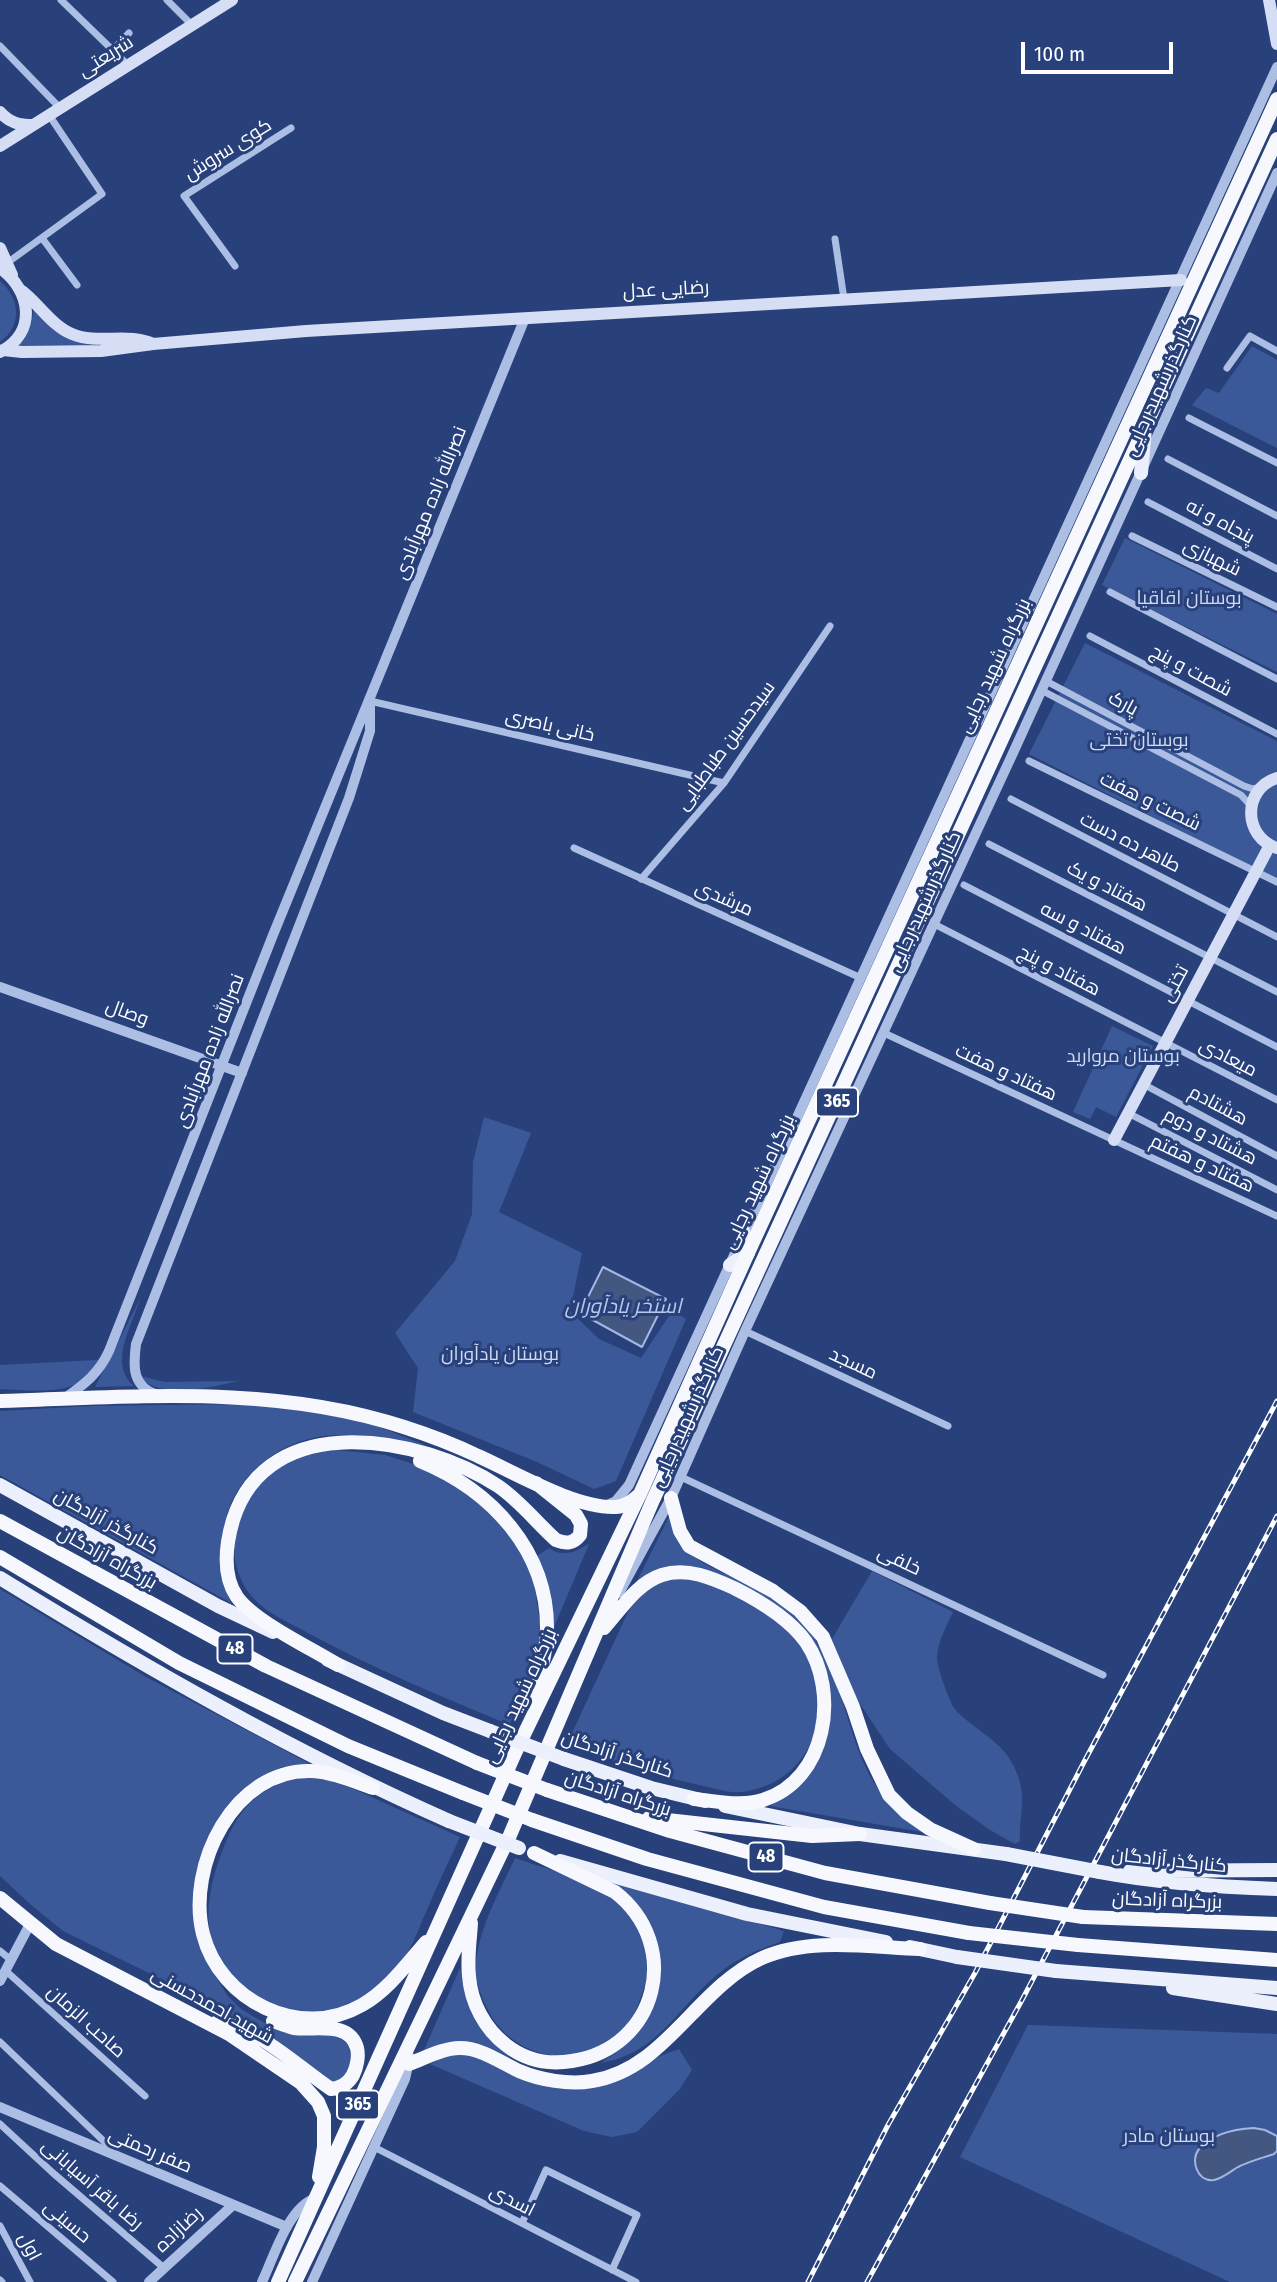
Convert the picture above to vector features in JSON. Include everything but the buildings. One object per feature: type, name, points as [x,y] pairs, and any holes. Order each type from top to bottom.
[{"type":"highway","name":"بزرگراه شهید رجایی","points":[[278,2282],[531,1719],[640,1494],[1277,99]]},
{"type":"highway","name":"بزرگراه شهید رجایی","points":[[295,2282],[516,1823],[653,1500],[740,1329],[1277,139]]},
{"type":"highway","points":[[0,1401],[161,1397],[233,1397],[288,1401],[341,1410],[405,1427],[589,1504],[624,1506],[640,1494]]},
{"type":"highway","points":[[377,1444],[437,1468],[473,1489],[509,1524],[530,1555],[542,1590],[547,1630],[531,1719]]},
{"type":"highway","points":[[338,1665],[251,1611],[237,1597],[229,1578],[227,1547],[230,1528],[242,1497],[261,1472],[300,1449],[316,1445],[398,1446],[427,1454],[476,1474],[514,1499],[556,1540],[572,1542],[580,1535],[582,1524],[576,1515],[536,1483]]},
{"type":"highway","points":[[671,1498],[680,1531],[690,1546],[780,1595],[811,1622],[823,1637],[853,1707],[867,1749],[889,1795],[907,1813],[930,1829],[974,1849]]},
{"type":"highway","name":"بزرگراه آزادگان","points":[[0,1521],[266,1666],[477,1763],[618,1815],[825,1873],[990,1903],[1083,1917],[1277,1924]]},
{"type":"highway","name":"48","points":[[0,1557],[179,1663],[348,1746],[532,1820],[659,1862],[824,1908],[969,1933],[1277,1961]]},
{"type":"highway","points":[[594,1640],[643,1585],[663,1575],[684,1572],[696,1573],[749,1595],[791,1625],[808,1645],[820,1670],[825,1707],[819,1742],[800,1774],[778,1793],[766,1799],[752,1802],[694,1799]]},
{"type":"highway","points":[[201,2020],[225,2023],[242,2029],[291,2057],[331,2089],[338,2089],[353,2074],[358,2052],[350,2035],[342,2030],[292,2027],[270,2020],[237,1996],[208,1951],[200,1908],[203,1879],[210,1854],[228,1816],[248,1792],[275,1776],[292,1772],[323,1772],[373,1788]]},
{"type":"highway","points":[[618,1815],[812,1836],[860,1834]]},
{"type":"highway","points":[[472,1913],[468,1976],[473,1997],[488,2029],[500,2040],[524,2057],[560,2062],[600,2054],[629,2033],[648,2004],[655,1971],[643,1924],[625,1899],[615,1892],[534,1853]]},
{"type":"highway","name":"شهید احمدحسنی","points":[[0,1898],[56,1944],[237,2040],[301,2083],[318,2102],[324,2116],[326,2132],[316,2198]]},
{"type":"highway","points":[[228,1981],[244,1996],[270,2012],[300,2019],[331,2017],[361,2006],[388,1986],[438,1927]]},
{"type":"highway","points":[[409,2064],[442,2051],[459,2048],[478,2052],[522,2072],[543,2078],[591,2081],[618,2074],[643,2060],[704,2000],[731,1977],[761,1958],[808,1947],[920,1949]]},
{"type":"main road","name":"شریعتی","points":[[0,146],[232,0]]},
{"type":"main road","points":[[1269,0],[1277,44]]},
{"type":"main road","points":[[0,112],[20,125],[34,125]]},
{"type":"main road","points":[[0,248],[3,266],[22,291],[71,334],[84,338],[141,338],[153,344]]},
{"type":"main road","name":"رضایی عدل","points":[[153,344],[525,317],[1181,280]]},
{"type":"main road","points":[[2,351],[19,336],[25,322],[26,306],[22,291]]},
{"type":"main road","points":[[2,351],[102,351],[153,344]]},
{"type":"main road","points":[[1141,473],[1145,427]]},
{"type":"main road","points":[[1274,846],[1261,839],[1254,829],[1251,806],[1261,787],[1277,778]]},
{"type":"main road","name":"تختی","points":[[1114,1140],[1234,914],[1274,846]]},
{"type":"main road","points":[[730,1265],[748,1253],[744,1233]]},
{"type":"main road","name":"کنارگذر آزادگان","points":[[0,1485],[218,1606],[338,1665],[443,1713],[564,1759],[651,1788],[860,1834],[1006,1854],[1151,1880],[1277,1889]]},
{"type":"main road","points":[[0,1578],[194,1693],[373,1788],[449,1821],[534,1853],[747,1914],[957,1957],[1056,1971],[1277,1987]]},
{"type":"main road","points":[[1100,1872],[1167,1869],[1277,1870]]},
{"type":"main road","points":[[1124,1977],[1193,1992],[1277,2004]]},
{"type":"street","points":[[61,0],[128,65]]},
{"type":"street","points":[[167,0],[192,25]]},
{"type":"street","points":[[113,50],[130,33]]},
{"type":"street","points":[[0,46],[55,112],[102,194],[3,266]]},
{"type":"street","name":"کنارگذر شهید رجایی","points":[[605,1506],[616,1501],[629,1485],[1277,67]]},
{"type":"street","name":"کوی سروش","points":[[235,266],[184,196],[291,128]]},
{"type":"street","name":"کنارگذر شهید رجایی","points":[[594,1640],[681,1477],[740,1329],[884,1034],[1046,687],[1277,173]]},
{"type":"street","points":[[42,238],[77,285]]},
{"type":"street","points":[[835,239],[844,299]]},
{"type":"street","name":"نصرالله زاده مهرآبادی","points":[[62,1399],[86,1384],[101,1369],[273,935],[525,317]]},
{"type":"street","points":[[1227,368],[1250,336],[1277,351]]},
{"type":"street","points":[[1189,418],[1277,463]]},
{"type":"street","points":[[1168,459],[1277,516]]},
{"type":"street","name":"پنجاه و نه","points":[[1148,502],[1277,569]]},
{"type":"street","name":"شهبازی","points":[[1132,536],[1277,607]]},
{"type":"street","points":[[1110,592],[1277,679]]},
{"type":"street","name":"سیدحسین طباطبایی","points":[[641,879],[724,783],[830,626]]},
{"type":"street","name":"شصت و پنج","points":[[1090,636],[1277,734]]},
{"type":"street","name":"پارک","points":[[1046,687],[1244,786],[1253,789],[1261,787]]},
{"type":"street","name":"پارک","points":[[1046,687],[1241,795],[1251,806]]},
{"type":"street","name":"نصرالله زاده مهرآبادی","points":[[161,1397],[148,1392],[139,1384],[132,1370],[136,1344],[349,798],[370,731],[370,701]]},
{"type":"street","name":"خانی باصری","points":[[370,701],[724,783]]},
{"type":"street","name":"شصت و هفت","points":[[1030,761],[1277,882]]},
{"type":"street","points":[[1201,775],[1208,772],[1206,766]]},
{"type":"street","name":"طاهر ده دست","points":[[1011,799],[1277,937]]},
{"type":"street","name":"هفتاد و یک","points":[[989,844],[1277,992]]},
{"type":"street","name":"مرشدی","points":[[574,848],[861,978]]},
{"type":"street","name":"هفتاد و سه","points":[[964,885],[1277,1047]]},
{"type":"street","name":"هفتاد و پنج","points":[[938,926],[1165,1043]]},
{"type":"street","name":"وصال","points":[[0,987],[242,1073]]},
{"type":"street","name":"هفتاد و هفت","points":[[884,1034],[1114,1140]]},
{"type":"street","name":"میعادی","points":[[1165,1043],[1277,1100]]},
{"type":"street","name":"هشتادم","points":[[1143,1084],[1277,1156]]},
{"type":"street","name":"هشتاد و دوم","points":[[1128,1113],[1277,1190]]},
{"type":"street","name":"هفتاد و هفتم","points":[[1114,1140],[1277,1216]]},
{"type":"street","name":"مسجد","points":[[740,1329],[948,1426]]},
{"type":"street","name":"خلفی","points":[[681,1477],[1103,1675]]},
{"type":"street","points":[[6,1971],[30,1924]]},
{"type":"street","name":"صاحب الزمان","points":[[0,1951],[6,1971],[145,2096]]},
{"type":"street","points":[[0,2042],[119,2157]]},
{"type":"street","points":[[312,2282],[405,2079],[409,2064],[409,2046]]},
{"type":"street","name":"صفر رحمتی","points":[[0,2107],[287,2227]]},
{"type":"street","name":"رضا باقر آسیابانی","points":[[0,2124],[164,2268]]},
{"type":"street","name":"اسدی","points":[[374,2147],[636,2282]]},
{"type":"street","points":[[522,2223],[546,2170],[637,2216],[612,2270]]},
{"type":"street","name":"حسینی","points":[[0,2186],[113,2282]]},
{"type":"street","points":[[262,2282],[299,2207],[316,2198]]},
{"type":"street","name":"رضازاده","points":[[149,2282],[233,2205]]},
{"type":"street","name":"اول","points":[[0,2226],[30,2282]]},
{"type":"green space","points":[[0,281],[12,295],[16,312],[13,328],[0,342]]},
{"type":"green space","points":[[34,306],[71,338],[102,347],[18,347],[29,328]]},
{"type":"green space","points":[[1252,346],[1277,360],[1277,448],[1192,405],[1206,388],[1219,393]]},
{"type":"green space","name":"بوستان اقاقیا","points":[[1125,538],[1277,614],[1277,672],[1102,585]]},
{"type":"green space","name":"بوستان تختی","points":[[1085,643],[1277,741],[1277,880],[1029,754]]},
{"type":"green space","name":"بوستان مروارید","points":[[1112,1026],[1153,1046],[1116,1117],[1096,1107],[1090,1119],[1073,1112]]},
{"type":"green space","name":"بوستان یادآوران","points":[[484,1117],[531,1133],[499,1212],[582,1253],[570,1311],[599,1339],[641,1358],[673,1310],[686,1319],[616,1481],[594,1489],[537,1462],[413,1412],[418,1368],[395,1333],[455,1261],[472,1214],[473,1162]]},
{"type":"green space","points":[[140,1299],[122,1356],[126,1377],[134,1386],[95,1387]]},
{"type":"green space","points":[[98,1360],[82,1381],[70,1387],[42,1391],[0,1389],[0,1365]]},
{"type":"green space","points":[[140,1376],[165,1382],[238,1381],[172,1390],[158,1388]]},
{"type":"green space","points":[[249,1404],[354,1419],[462,1460],[400,1443],[353,1435],[319,1437],[284,1449],[253,1471],[232,1501],[225,1531],[225,1577],[231,1603],[0,1475],[0,1411],[91,1406]]},
{"type":"green space","points":[[336,1450],[385,1455],[432,1470],[486,1507],[523,1553],[534,1584],[540,1641],[535,1672],[510,1725],[408,1682],[333,1646],[272,1614],[246,1589],[237,1567],[235,1544],[239,1521],[254,1489],[282,1465]]},
{"type":"green space","points":[[669,1517],[674,1532],[687,1551],[709,1566],[770,1595],[787,1608],[816,1640],[835,1679],[856,1743],[874,1783],[890,1803],[922,1832],[770,1806],[784,1796],[827,1735],[830,1687],[815,1646],[715,1574],[636,1583]]},
{"type":"green space","points":[[589,1544],[554,1627],[537,1556],[549,1548],[564,1553]]},
{"type":"green space","points":[[872,1571],[953,1612],[939,1645],[939,1667],[954,1708],[1000,1747],[1017,1774],[1022,1802],[1020,1841],[1015,1844],[955,1805],[890,1749],[854,1695],[832,1639]]},
{"type":"green space","points":[[677,1579],[715,1587],[754,1605],[789,1632],[811,1664],[818,1686],[819,1707],[816,1728],[809,1747],[798,1763],[782,1777],[763,1787],[741,1792],[720,1790],[648,1772],[566,1746],[628,1612],[649,1590],[661,1583]]},
{"type":"green space","points":[[0,1589],[146,1677],[312,1765],[282,1767],[270,1772],[244,1788],[232,1801],[203,1862],[208,1964],[227,1995],[241,2009],[259,2020],[279,2029],[333,2034],[347,2043],[350,2062],[343,2078],[332,2082],[218,2007],[63,1931],[0,1876]]},
{"type":"green space","points":[[306,1777],[347,1786],[460,1837],[412,1944],[401,1962],[382,1982],[360,1999],[323,2012],[303,2012],[282,2007],[245,1988],[218,1956],[209,1925],[213,1878],[238,1818],[255,1798],[266,1791],[291,1780]]},
{"type":"green space","points":[[515,1858],[576,1878],[610,1895],[627,1911],[639,1932],[646,1953],[647,1971],[638,2005],[630,2020],[612,2039],[594,2050],[574,2055],[533,2051],[515,2041],[499,2027],[482,1997],[476,1974],[478,1948],[491,1909]]},
{"type":"green space","points":[[577,1870],[784,1931],[780,1942],[736,1961],[707,1983],[655,2038],[622,2057],[601,2063],[635,2035],[657,1994],[645,1916]]},
{"type":"green space","points":[[460,1968],[476,2019],[490,2038],[511,2058],[483,2046],[421,2057]]},
{"type":"green space","name":"بوستان مادر","points":[[1028,2025],[1277,2034],[1277,2282],[1230,2282],[960,2157]]},
{"type":"green space","points":[[679,2049],[692,2070],[679,2090],[637,2132],[612,2137],[584,2131],[430,2064],[445,2056],[464,2054],[584,2087],[609,2084],[655,2058]]},
{"type":"water","name":"استخر یادآوران","points":[[603,1267],[666,1299],[642,1347],[580,1313]]},
{"type":"water","points":[[1254,2128],[1277,2136],[1277,2151],[1274,2154],[1242,2165],[1214,2180],[1203,2178],[1199,2174],[1195,2159],[1199,2149],[1211,2139],[1225,2133]]},
{"type":"railway","points":[[808,2282],[888,2125],[975,1973],[1084,1762],[1277,1401]]},
{"type":"railway","points":[[867,2282],[1022,2000],[1277,1516]]}]
